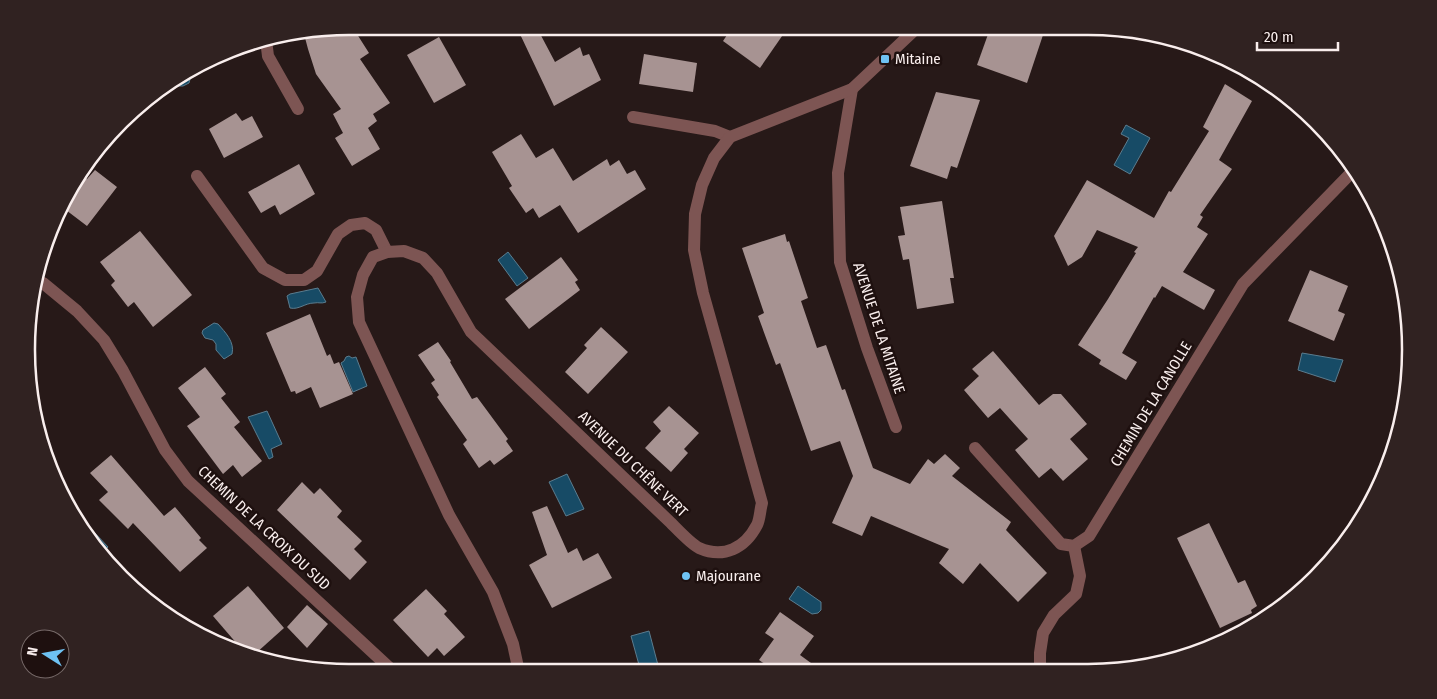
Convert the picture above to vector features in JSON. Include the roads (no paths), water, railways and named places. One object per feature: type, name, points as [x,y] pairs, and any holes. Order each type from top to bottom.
[{"type":"street","points":[[632,117],[715,132],[730,137],[852,89],[909,35]]},
{"type":"street","points":[[267,46],[268,56],[298,109]]},
{"type":"street","name":"AVENUE DE LA MITAINE","points":[[852,89],[838,173],[840,262],[867,348],[896,426]]},
{"type":"street","name":"AVENUE DU CHÊNE VERT","points":[[386,252],[404,251],[423,258],[437,273],[471,332],[698,548],[717,553],[735,550],[746,540],[757,524],[762,502],[703,293],[694,250],[695,214],[702,185],[714,158],[730,137]]},
{"type":"street","name":"CHEMIN DE LA CANOLLE","points":[[1074,546],[1089,536],[1243,284],[1349,175]]},
{"type":"street","points":[[197,176],[263,268],[285,280],[304,280],[317,271],[338,234],[351,225],[365,223],[376,230],[386,252],[373,257],[363,275],[356,298],[359,322],[450,515],[493,592],[513,644],[518,664]]},
{"type":"street","name":"CHEMIN DE LA CROIX DU SUD","points":[[42,283],[77,311],[104,340],[123,371],[165,450],[188,481],[385,664]]},
{"type":"street","points":[[975,448],[1061,544],[1074,546],[1080,576],[1076,594],[1054,615],[1043,633],[1040,664]]},
{"type":"water","points":[[190,79],[189,83],[178,86]]},
{"type":"water","points":[[1126,125],[1150,138],[1130,174],[1114,165],[1129,138],[1121,134]]},
{"type":"water","points":[[508,252],[528,278],[517,286],[498,260]]},
{"type":"water","points":[[318,288],[326,302],[290,308],[287,296]]},
{"type":"water","points":[[214,323],[224,330],[232,345],[232,354],[224,359],[216,350],[216,344],[213,340],[205,338],[202,333],[203,330]]},
{"type":"water","points":[[1302,353],[1343,360],[1335,382],[1298,370]]},
{"type":"water","points":[[349,356],[352,358],[356,357],[367,386],[353,392],[341,363]]},
{"type":"water","points":[[267,411],[282,444],[271,449],[273,457],[269,459],[248,417]]},
{"type":"water","points":[[567,474],[584,509],[566,516],[549,482]]},
{"type":"water","points":[[92,530],[108,547],[106,549]]},
{"type":"water","points":[[798,586],[821,602],[821,610],[818,613],[812,614],[789,599]]},
{"type":"water","points":[[649,631],[658,664],[639,664],[631,636]]},
{"type":"place","name":"Mitaine","points":[[885,59]]},
{"type":"place","name":"Majourane","points":[[686,576]]}]
